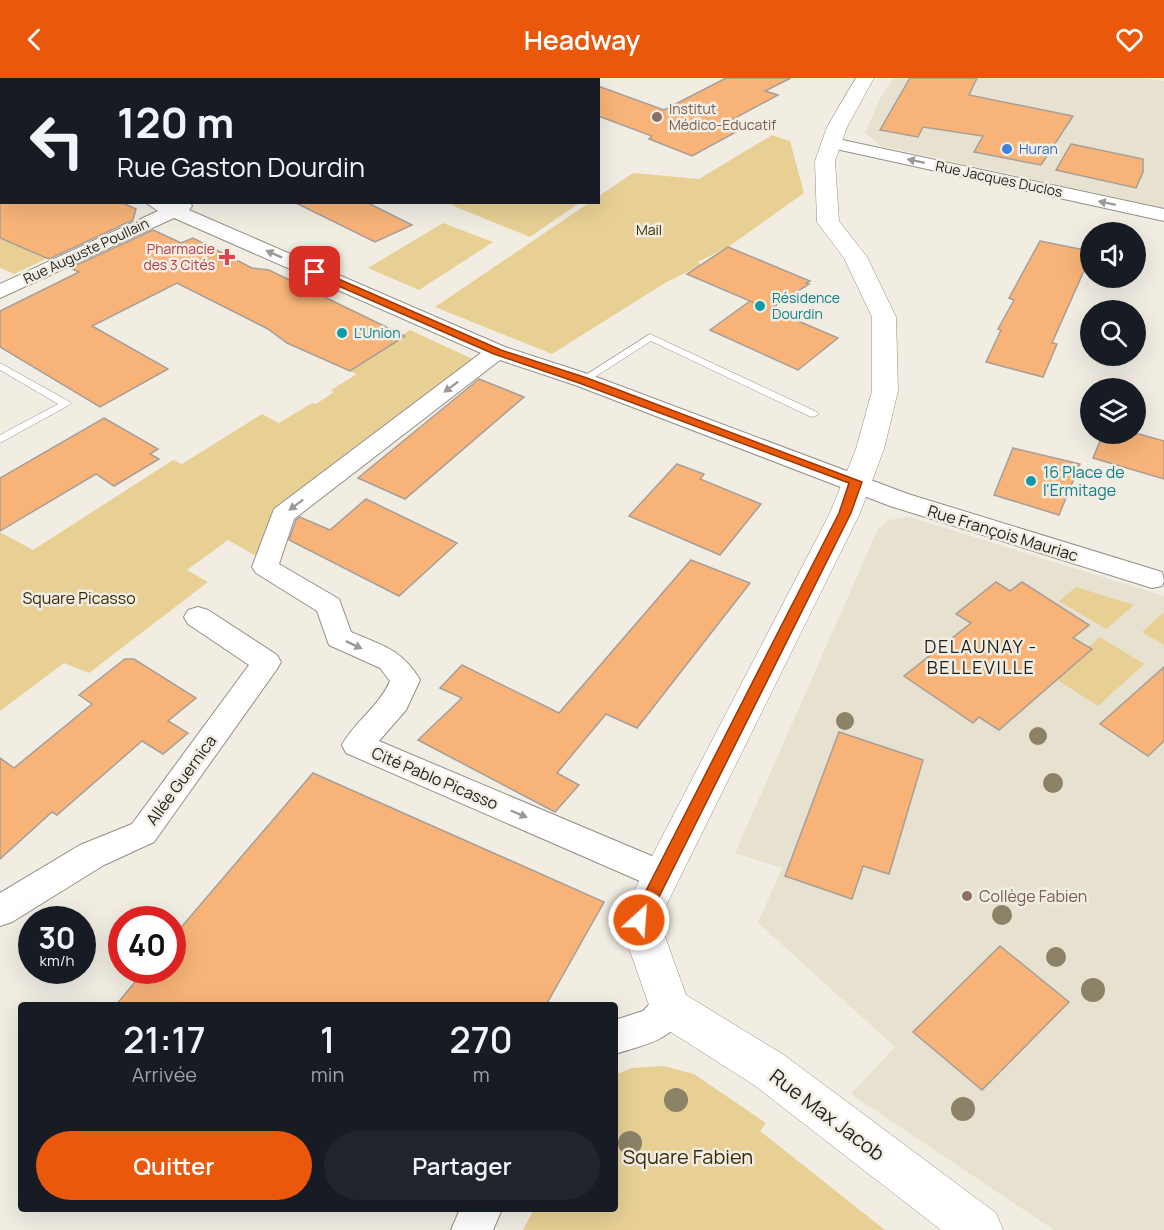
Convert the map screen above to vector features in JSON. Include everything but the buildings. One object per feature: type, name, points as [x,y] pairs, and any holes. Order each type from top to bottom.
[{"type":"street","points":[[618,1036],[655,1024],[670,1008],[639,920],[845,513],[870,449],[885,391],[884,317],[855,256],[828,222],[825,161],[837,127],[865,78]]},
{"type":"street","name":"Rue Jacques Duclos","points":[[833,143],[1164,215]]},
{"type":"street","name":"Rue François Mauriac","points":[[172,205],[497,352],[583,380],[856,482],[898,500],[1152,579]]},
{"type":"street","name":"Rue Auguste Poullain","points":[[0,292],[172,205]]},
{"type":"street","name":"Cité Pablo Picasso","points":[[497,352],[283,515],[265,567],[329,606],[339,638],[390,661],[405,680],[396,702],[357,745],[661,875]]},
{"type":"street","name":"Allée Guernica","points":[[0,911],[92,855],[143,833],[267,662],[198,617]]},
{"type":"street","name":"Rue Max Jacob","points":[[670,1008],[769,1070],[979,1230]]},
{"type":"street","points":[[471,1230],[480,1212]]},
{"type":"lane","points":[[583,380],[650,337],[813,414]]},
{"type":"lane","points":[[0,366],[66,404],[0,440]]},
{"type":"shaded area","points":[[894,78],[1142,78],[1164,81],[1164,208],[881,146],[865,133],[880,98]]},
{"type":"shaded area","name":"Collège Fabien","points":[[909,517],[1164,596],[1164,1230],[1054,1230],[851,1094],[895,1047],[758,923],[782,868],[735,853],[878,529],[889,520]]},
{"type":"green space","name":"Mail","points":[[772,135],[790,141],[804,193],[728,247],[698,262],[701,265],[665,283],[552,354],[435,307],[588,204],[600,204],[600,195],[633,173],[699,179]]},
{"type":"green space","points":[[454,204],[578,204],[530,237],[451,205]]},
{"type":"green space","points":[[443,223],[493,242],[419,290],[368,268]]},
{"type":"green space","points":[[0,237],[48,258],[14,274],[0,268]]},
{"type":"green space","name":"Square Picasso","points":[[410,330],[477,361],[278,517],[263,560],[228,540],[187,570],[208,582],[89,673],[64,663],[0,711],[0,532],[33,550],[173,460],[182,464],[262,414],[279,423],[312,403],[316,404],[334,392],[331,390],[357,374],[347,370],[372,353],[376,354]]},
{"type":"green space","points":[[1076,587],[1134,605],[1106,629],[1059,601]]},
{"type":"green space","points":[[1164,614],[1164,645],[1142,632]]},
{"type":"green space","points":[[1100,637],[1144,664],[1098,706],[1053,677]]},
{"type":"green space","name":"Square Fabien","points":[[663,1066],[694,1074],[766,1123],[760,1131],[885,1230],[523,1230],[532,1212],[618,1212],[618,1074],[632,1068]]},
{"type":"place","name":"Institut Médico-Educatif","points":[[657,117]]},
{"type":"place","name":"Huran","points":[[1007,149]]},
{"type":"place","name":"Pharmacie des 3 Cités","points":[[227,257]]},
{"type":"place","name":"Résidence Dourdin","points":[[760,306]]},
{"type":"place","name":"L'Union","points":[[342,333]]},
{"type":"place","name":"16 Place de l'Ermitage","points":[[1031,481]]},
{"type":"place","name":"Collège Fabien","points":[[967,896]]},
{"type":"district","name":"DELAUNAY - BELLEVILLE","points":[[981,657]]},
{"type":"route","points":[[315,272],[497,352],[583,380],[856,482],[845,513],[639,920]]}]
